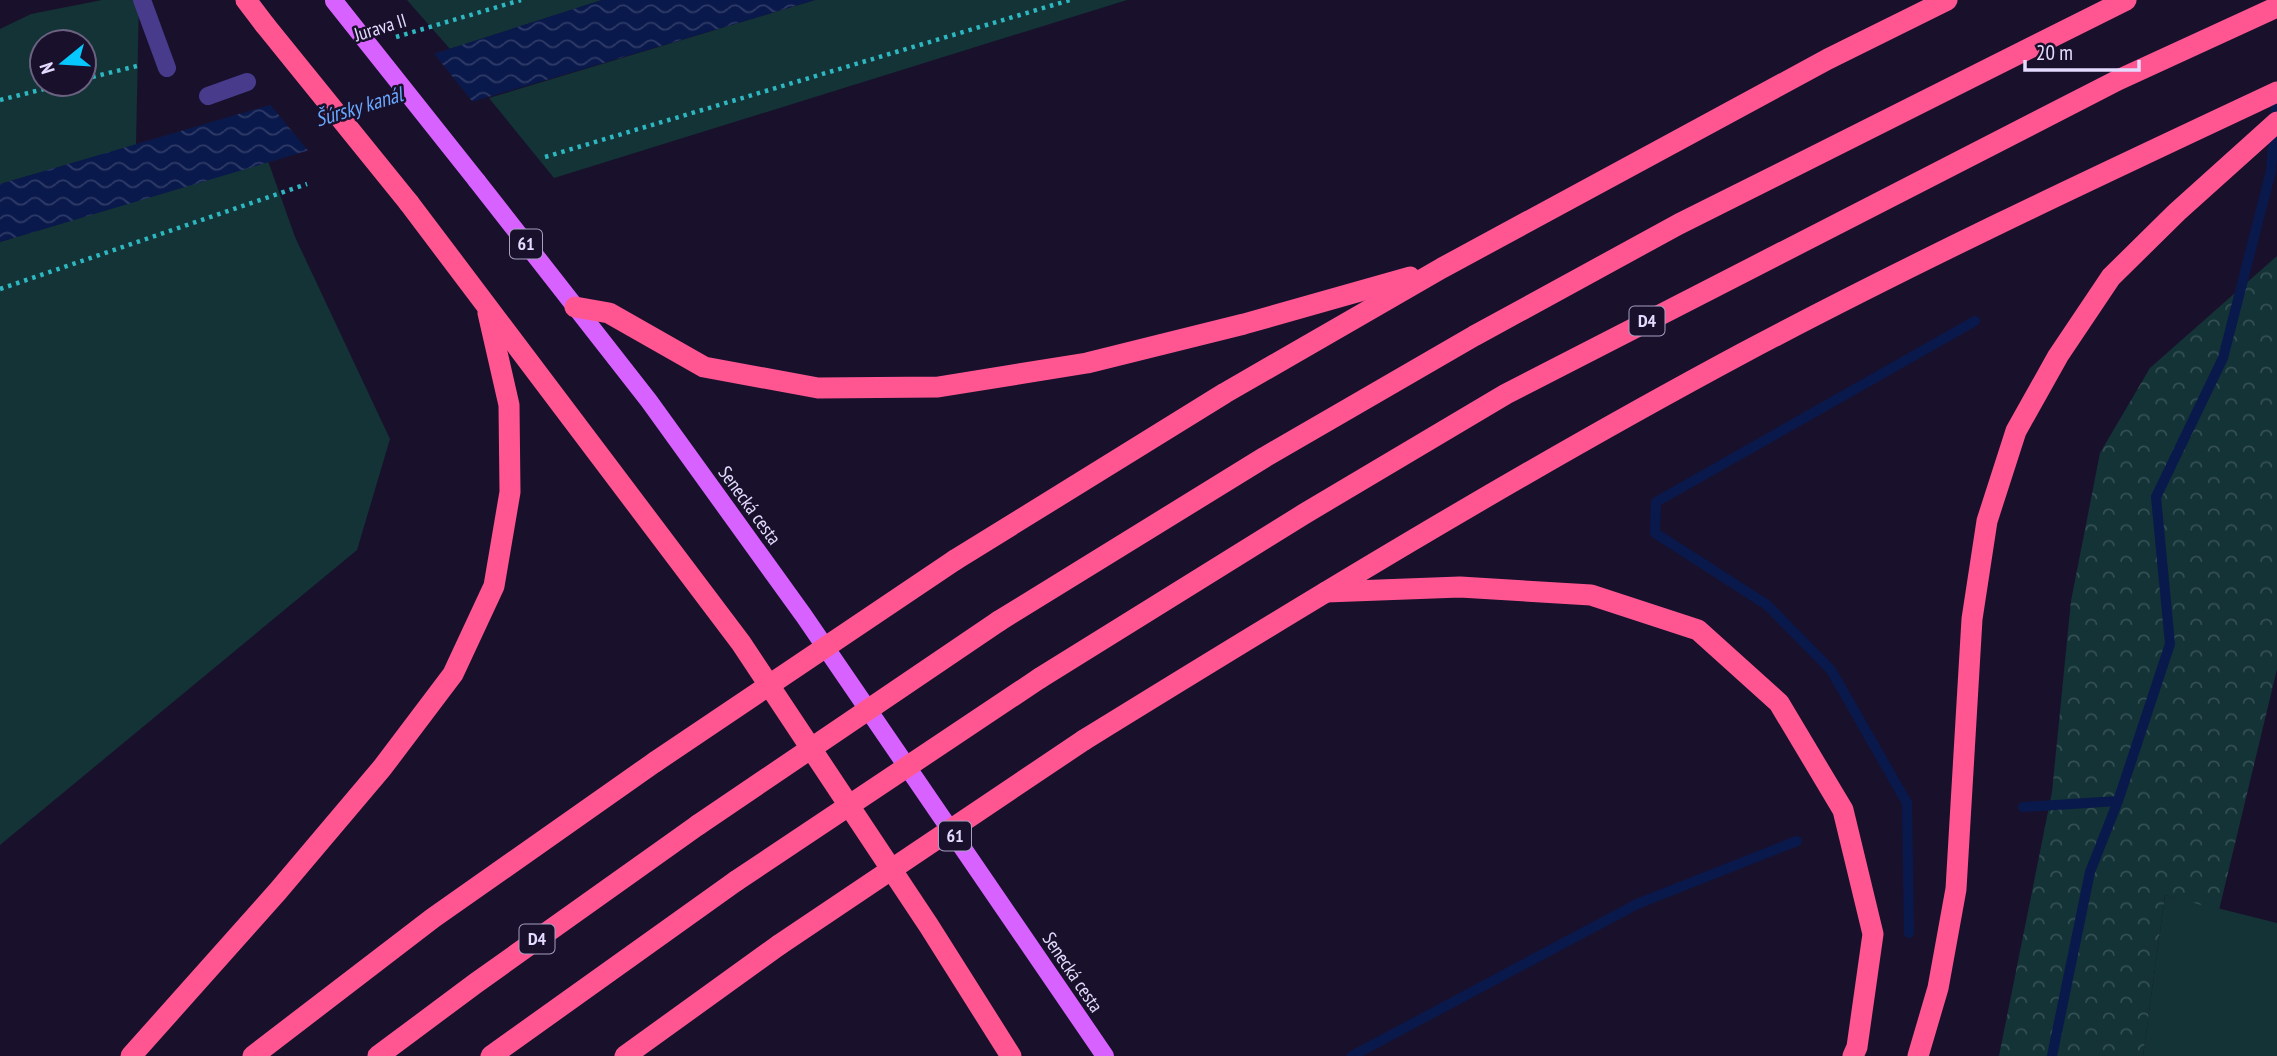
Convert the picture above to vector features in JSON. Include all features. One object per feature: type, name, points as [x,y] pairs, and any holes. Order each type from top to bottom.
[{"type":"highway","points":[[246,0],[409,203],[741,643],[929,926],[1011,1056]]},
{"type":"highway","points":[[253,1056],[433,918],[655,762],[956,560],[1225,393],[1443,268],[1828,59],[1947,0]]},
{"type":"highway","name":"D4","points":[[378,1056],[698,825],[999,621],[1265,457],[1474,336],[1679,224],[2126,0]]},
{"type":"highway","name":"D4","points":[[491,1056],[736,881],[1040,678],[1304,514],[1506,394],[2118,80],[2277,7]]},
{"type":"highway","points":[[625,1056],[779,945],[1084,740],[1324,592],[1549,460],[1745,352],[2014,216],[2277,92]]},
{"type":"highway","points":[[1918,1056],[1938,988],[1956,889],[1972,620],[1985,534],[2016,431],[2058,356],[2111,277],[2177,212],[2277,122]]},
{"type":"highway","points":[[575,307],[609,313],[704,367],[818,388],[938,387],[1087,363],[1244,324],[1443,268]]},
{"type":"highway","points":[[131,1056],[278,891],[382,768],[453,674],[494,586],[510,492],[509,405],[486,304]]},
{"type":"highway","points":[[1324,592],[1460,587],[1591,595],[1698,630],[1779,703],[1843,810],[1873,934],[1857,1047],[1853,1056]]},
{"type":"main road","name":"Senecká cesta","points":[[333,1],[649,401],[804,615],[1105,1056]]},
{"type":"lane","points":[[142,0],[167,68]]},
{"type":"lane","points":[[208,96],[247,82]]},
{"type":"path","name":"Jurava II","points":[[385,41],[522,0]]},
{"type":"path","points":[[545,158],[1070,0]]},
{"type":"path","points":[[98,76],[142,65]]},
{"type":"path","points":[[0,100],[28,93]]},
{"type":"path","points":[[0,289],[307,184]]},
{"type":"green space","points":[[102,0],[139,0],[136,145],[0,184],[0,29],[31,14]]},
{"type":"green space","points":[[407,0],[602,0],[450,49]]},
{"type":"green space","points":[[815,0],[1127,0],[554,178],[489,98]]},
{"type":"green space","points":[[268,161],[295,237],[390,439],[357,550],[0,845],[0,242]]},
{"type":"green space","points":[[2277,256],[2277,669],[2219,910],[2165,895],[2143,1056],[1999,1056],[2052,792],[2071,601],[2100,453],[2150,368]]},
{"type":"green space","points":[[2165,895],[2277,923],[2277,1056],[2143,1056]]},
{"type":"water","name":"Šúrsky kanál","points":[[602,0],[815,0],[0,242],[0,184],[311,93]]},
{"type":"pier","points":[[432,51],[476,106],[310,153],[268,102]]},
{"type":"waterway","points":[[2052,1056],[2090,872],[2118,801],[2170,644],[2156,497],[2223,358],[2271,171],[2277,97]]},
{"type":"waterway","points":[[1909,933],[1907,803],[1831,670],[1767,605],[1655,533],[1656,502],[1975,321]]},
{"type":"waterway","points":[[2023,807],[2118,801]]},
{"type":"waterway","points":[[1352,1056],[1637,904],[1797,841]]}]
